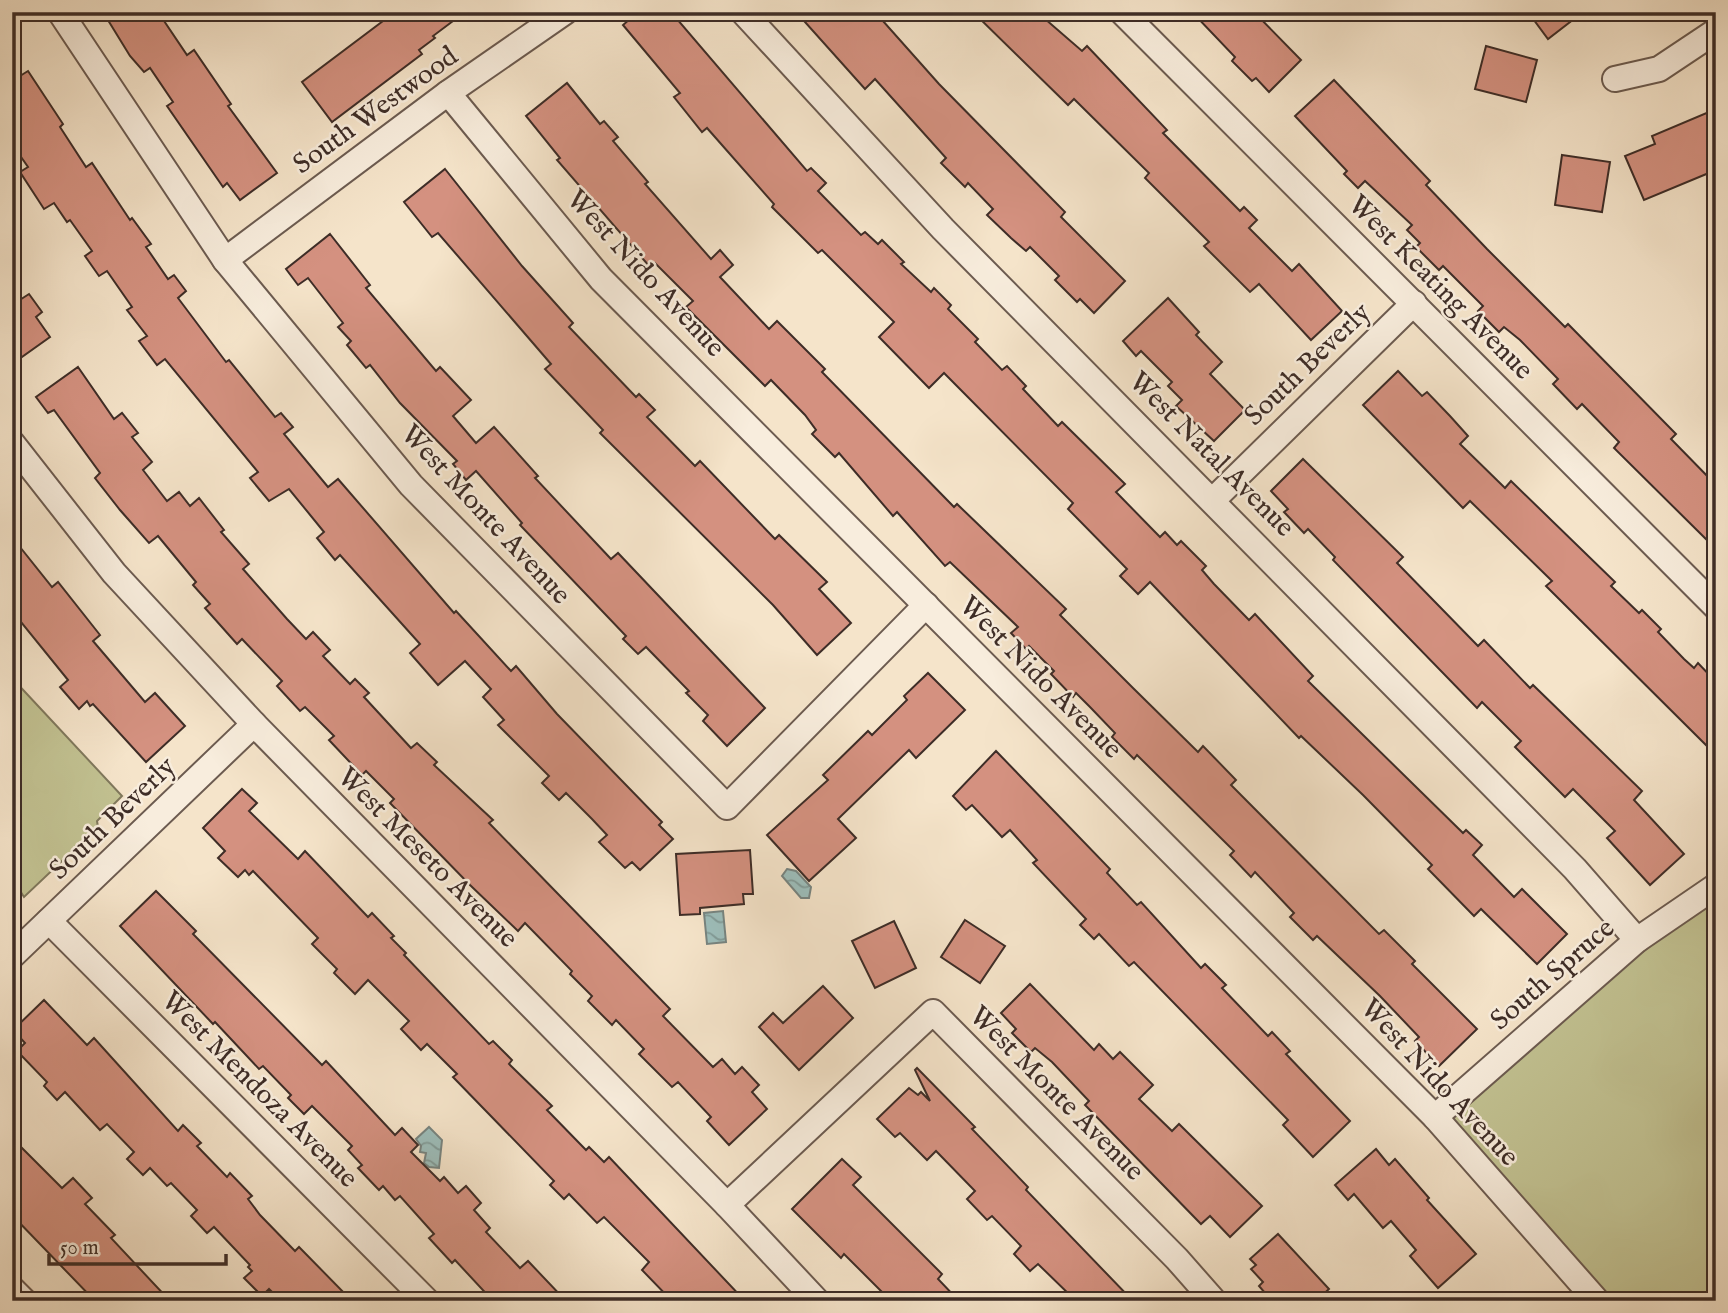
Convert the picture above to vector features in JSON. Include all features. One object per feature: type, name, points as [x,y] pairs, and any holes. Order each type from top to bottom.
[{"type":"street","name":"West Monte Avenue","points":[[60,12],[225,260],[411,485],[727,807],[926,605]]},
{"type":"street","name":"South Westwood","points":[[225,260],[448,93],[565,12]]},
{"type":"street","name":"West Natal Avenue","points":[[743,12],[943,229],[1214,499],[1575,869],[1637,940]]},
{"type":"street","name":"West Keating Avenue","points":[[1122,12],[1716,607]]},
{"type":"street","points":[[1615,79],[1659,69],[1716,31]]},
{"type":"street","name":"West Nido Avenue","points":[[448,93],[601,279],[1435,1117],[1597,1301]]},
{"type":"street","name":"South Beverly","points":[[1214,499],[1414,303]]},
{"type":"street","name":"West Meseto Avenue","points":[[12,443],[114,573],[254,724],[727,1205],[817,1301]]},
{"type":"street","name":"South Beverly","points":[[12,956],[254,724]]},
{"type":"street","name":"South Spruce","points":[[1435,1117],[1637,940],[1716,886]]},
{"type":"street","name":"West Mendoza Avenue","points":[[49,921],[427,1301]]},
{"type":"street","name":"West Monte Avenue","points":[[727,1205],[933,1013],[1177,1259],[1214,1301]]},
{"type":"street","points":[[12,1289],[24,1301]]},
{"type":"green space","points":[[12,678],[122,796],[97,821],[98,827],[24,897],[12,878]]},
{"type":"green space","points":[[1716,886],[1716,1301],[1597,1301],[1435,1117]]},
{"type":"water","points":[[787,869],[796,871],[811,887],[809,898],[801,898],[782,876]]},
{"type":"water","points":[[723,911],[726,942],[707,944],[704,913]]},
{"type":"water","points":[[429,1127],[442,1140],[439,1168],[429,1167],[424,1163],[426,1153],[420,1152],[421,1146],[416,1139]]},
{"type":"building","points":[[103,12],[158,12],[187,55],[194,50],[231,104],[228,106],[277,173],[240,200],[227,183],[223,187],[167,106],[173,102],[150,68],[144,72],[130,56]]},
{"type":"building","points":[[395,12],[465,12],[433,36],[435,38],[419,50],[422,54],[332,122],[302,82]]},
{"type":"building","points":[[638,12],[671,12],[807,171],[811,168],[826,183],[818,191],[861,235],[865,232],[878,244],[882,240],[904,262],[901,264],[931,292],[934,288],[951,305],[948,309],[978,339],[975,342],[1002,370],[1007,366],[1026,386],[1023,389],[1058,426],[1062,422],[1125,484],[1116,492],[1160,537],[1165,532],[1177,545],[1181,541],[1206,566],[1202,570],[1214,584],[1249,620],[1255,614],[1313,676],[1308,681],[1463,833],[1466,830],[1482,845],[1473,855],[1514,897],[1522,889],[1567,934],[1537,964],[1481,909],[1474,916],[1428,869],[1432,865],[1363,795],[1301,736],[1299,738],[1150,582],[1138,594],[1120,576],[1127,569],[1068,509],[1073,503],[944,373],[929,388],[879,337],[894,322],[822,250],[818,253],[772,207],[774,204],[707,128],[702,132],[674,97],[680,93],[623,25]]},
{"type":"building","points":[[796,12],[875,12],[939,84],[1065,212],[1061,217],[1125,281],[1094,313],[1080,299],[1077,302],[1055,280],[1059,276],[1030,247],[1026,251],[987,215],[993,209],[968,183],[965,187],[941,163],[946,158],[875,79],[865,89]]},
{"type":"building","points":[[973,12],[1037,12],[1082,51],[1087,46],[1167,130],[1163,133],[1240,211],[1244,207],[1257,220],[1249,228],[1292,271],[1299,264],[1342,311],[1311,340],[1259,284],[1250,292],[1204,246],[1209,242],[1145,178],[1149,173],[1074,99],[1068,105]]},
{"type":"building","points":[[1192,12],[1254,12],[1301,60],[1269,92],[1256,78],[1252,81],[1232,61],[1235,57]]},
{"type":"building","points":[[1528,12],[1583,12],[1548,39]]},
{"type":"building","points":[[1486,46],[1537,60],[1526,102],[1475,89]]},
{"type":"building","points":[[28,71],[63,124],[60,127],[86,167],[92,163],[130,220],[132,218],[151,244],[146,247],[168,279],[174,275],[186,291],[178,298],[226,362],[229,360],[275,417],[281,413],[293,427],[284,434],[328,487],[338,479],[454,613],[456,611],[511,671],[516,666],[557,714],[662,822],[659,825],[673,839],[640,870],[632,862],[625,868],[599,842],[607,835],[592,819],[566,793],[559,800],[542,783],[549,776],[498,725],[504,720],[483,697],[491,689],[465,661],[438,685],[410,653],[420,644],[340,555],[335,560],[317,538],[324,532],[289,489],[269,501],[250,478],[258,472],[165,359],[157,365],[139,341],[147,336],[127,310],[132,307],[107,271],[99,276],[85,256],[92,251],[70,220],[67,222],[54,203],[44,209],[20,172],[28,167],[12,144],[12,81]]},
{"type":"building","points":[[1334,80],[1430,181],[1426,185],[1487,249],[1565,327],[1568,324],[1676,434],[1671,439],[1716,485],[1716,549],[1614,448],[1619,442],[1582,404],[1577,409],[1553,384],[1558,379],[1520,340],[1504,327],[1499,332],[1478,311],[1483,306],[1443,266],[1439,270],[1416,247],[1420,243],[1407,230],[1412,225],[1365,181],[1358,188],[1344,174],[1347,171],[1295,116]]},
{"type":"building","points":[[567,83],[600,124],[604,121],[618,137],[613,141],[648,182],[645,184],[711,259],[720,250],[733,265],[720,277],[769,329],[777,321],[825,369],[822,372],[954,507],[957,504],[1066,609],[1060,615],[1198,752],[1203,746],[1236,780],[1231,785],[1379,934],[1384,930],[1415,961],[1412,964],[1477,1029],[1439,1066],[1415,1041],[1419,1037],[1380,996],[1317,936],[1313,940],[1290,917],[1294,913],[1255,872],[1251,877],[1230,855],[1234,851],[1137,755],[1134,759],[1112,737],[1115,733],[1076,693],[1073,697],[1051,674],[1054,671],[1029,646],[1026,649],[1011,633],[1018,627],[950,562],[945,566],[897,512],[893,516],[839,453],[835,457],[812,434],[816,430],[805,415],[771,380],[765,386],[686,307],[693,301],[655,263],[650,267],[557,160],[560,158],[526,116]]},
{"type":"building","points":[[1716,109],[1716,170],[1644,200],[1625,156],[1655,144],[1652,136]]},
{"type":"building","points":[[1562,155],[1610,162],[1602,212],[1555,205]]},
{"type":"building","points":[[445,169],[522,266],[573,323],[569,327],[636,397],[639,394],[655,410],[647,417],[695,466],[700,461],[775,539],[779,535],[827,582],[819,589],[851,623],[817,655],[773,605],[600,433],[603,430],[545,369],[551,364],[438,233],[432,237],[404,202]]},
{"type":"building","points":[[330,234],[370,285],[366,288],[436,371],[440,367],[471,400],[453,416],[476,443],[494,427],[538,476],[535,478],[611,559],[618,553],[765,708],[727,746],[703,721],[708,715],[686,693],[689,691],[646,647],[638,654],[623,639],[626,636],[520,525],[522,523],[476,471],[466,480],[453,464],[457,461],[400,403],[370,365],[366,368],[347,345],[351,341],[338,327],[343,323],[308,278],[298,285],[286,269]]},
{"type":"building","points":[[29,294],[42,312],[36,317],[50,337],[12,364],[12,305]]},
{"type":"building","points":[[1168,298],[1199,332],[1196,335],[1222,362],[1210,374],[1245,410],[1214,441],[1176,406],[1182,400],[1168,386],[1172,382],[1141,351],[1136,356],[1123,341]]},
{"type":"building","points":[[78,367],[114,419],[122,413],[138,433],[132,437],[152,462],[143,470],[167,501],[179,492],[190,506],[199,498],[224,530],[221,532],[249,564],[243,569],[287,619],[306,639],[313,632],[330,650],[323,656],[350,684],[355,679],[369,693],[364,697],[411,748],[417,743],[437,762],[434,765],[493,820],[489,823],[670,1009],[663,1016],[713,1067],[722,1059],[735,1074],[742,1067],[759,1085],[752,1092],[767,1109],[729,1145],[707,1121],[711,1117],[678,1082],[672,1087],[639,1054],[644,1049],[616,1020],[612,1025],[588,1001],[592,996],[570,974],[572,971],[525,923],[518,931],[470,885],[390,803],[394,799],[366,771],[362,775],[329,740],[334,736],[305,707],[300,711],[277,686],[282,681],[242,639],[237,644],[205,608],[210,604],[193,585],[196,582],[158,536],[149,543],[120,510],[95,478],[100,473],[54,410],[48,413],[36,397]]},
{"type":"building","points":[[1398,371],[1422,396],[1427,392],[1468,436],[1460,444],[1505,488],[1511,481],[1615,582],[1611,586],[1639,613],[1642,610],[1661,629],[1658,632],[1684,659],[1694,668],[1698,663],[1716,682],[1716,755],[1546,586],[1552,581],[1470,501],[1463,508],[1363,405]]},
{"type":"building","points":[[1303,459],[1403,557],[1397,563],[1478,646],[1484,640],[1530,688],[1533,685],[1642,791],[1634,800],[1684,854],[1650,885],[1607,838],[1615,831],[1573,789],[1565,797],[1515,747],[1521,741],[1482,702],[1477,708],[1333,560],[1335,557],[1308,529],[1304,533],[1284,512],[1288,509],[1271,491]]},
{"type":"building","points":[[12,537],[52,587],[58,582],[100,635],[93,641],[145,702],[155,693],[185,726],[146,762],[93,704],[90,706],[87,701],[79,709],[60,687],[68,680],[12,611]]},
{"type":"building","points":[[928,673],[965,710],[916,758],[909,750],[838,819],[856,838],[809,881],[767,835],[828,780],[823,775],[868,731],[872,735],[907,700],[904,696]]},
{"type":"building","points":[[996,751],[1110,869],[1107,873],[1137,905],[1141,902],[1201,968],[1205,964],[1226,985],[1222,988],[1268,1036],[1272,1032],[1290,1051],[1286,1054],[1350,1121],[1313,1157],[1283,1125],[1288,1120],[1134,962],[1129,966],[1099,934],[1094,939],[1080,925],[1086,919],[1033,863],[1037,860],[1010,830],[1002,837],[972,805],[966,810],[953,796]]},
{"type":"building","points":[[242,789],[257,803],[249,811],[298,859],[305,851],[368,917],[372,913],[394,936],[391,938],[406,953],[404,955],[489,1044],[493,1041],[512,1060],[509,1064],[552,1106],[547,1110],[586,1150],[589,1147],[604,1162],[609,1157],[745,1301],[672,1301],[642,1270],[649,1262],[604,1217],[597,1223],[569,1194],[564,1199],[550,1185],[554,1181],[453,1077],[457,1074],[427,1044],[421,1050],[401,1029],[409,1021],[368,980],[355,994],[334,973],[337,969],[312,944],[318,938],[253,871],[249,875],[245,870],[238,877],[218,858],[225,851],[203,828]]},
{"type":"building","points":[[750,850],[753,894],[743,894],[744,904],[700,908],[700,914],[680,915],[676,854]]},
{"type":"building","points":[[156,891],[196,931],[193,934],[322,1065],[326,1061],[395,1135],[402,1128],[418,1145],[411,1152],[440,1181],[444,1177],[458,1193],[466,1186],[481,1203],[474,1210],[490,1228],[486,1232],[520,1268],[528,1261],[566,1301],[493,1301],[455,1260],[452,1263],[429,1238],[434,1234],[400,1196],[395,1200],[383,1186],[379,1190],[358,1168],[362,1165],[348,1150],[352,1146],[312,1106],[304,1114],[288,1098],[291,1095],[263,1066],[259,1069],[215,1022],[213,1024],[120,926]]},
{"type":"building","points":[[965,920],[1005,946],[980,983],[941,957]]},
{"type":"building","points":[[894,921],[916,968],[875,988],[852,941]]},
{"type":"building","points":[[1030,984],[1094,1050],[1099,1044],[1113,1059],[1120,1052],[1153,1085],[1139,1099],[1172,1131],[1179,1124],[1262,1206],[1230,1237],[1210,1216],[1201,1224],[1085,1105],[1089,1101],[1052,1062],[1035,1048],[1031,1052],[1012,1033],[1016,1029],[1001,1013]]},
{"type":"building","points":[[823,986],[853,1018],[799,1070],[759,1027],[773,1013],[783,1023]]},
{"type":"building","points":[[44,1000],[87,1045],[94,1038],[178,1131],[183,1125],[201,1143],[197,1146],[227,1177],[230,1173],[252,1196],[248,1199],[260,1215],[295,1251],[299,1247],[352,1301],[281,1301],[269,1289],[262,1296],[244,1278],[252,1271],[248,1267],[250,1265],[214,1227],[207,1233],[191,1216],[197,1210],[171,1183],[167,1186],[150,1168],[143,1175],[127,1159],[134,1152],[107,1124],[100,1130],[65,1092],[57,1100],[44,1086],[47,1082],[17,1051],[25,1043],[13,1030]]},
{"type":"building","points":[[917,1068],[975,1127],[972,1129],[1028,1187],[1026,1190],[1133,1301],[1076,1301],[1038,1264],[1030,1271],[1014,1254],[1021,1246],[992,1216],[987,1220],[967,1199],[975,1191],[936,1151],[927,1160],[900,1133],[895,1137],[877,1119],[909,1088],[918,1095],[921,1092],[930,1101],[915,1070]]},
{"type":"building","points":[[12,1138],[62,1188],[73,1178],[92,1198],[85,1204],[115,1235],[111,1238],[170,1301],[95,1301],[12,1215]]},
{"type":"building","points":[[1376,1149],[1389,1165],[1395,1159],[1429,1198],[1427,1200],[1476,1254],[1438,1288],[1410,1256],[1416,1250],[1391,1221],[1383,1228],[1354,1194],[1348,1200],[1335,1185]]},
{"type":"building","points":[[842,1159],[861,1177],[853,1185],[942,1274],[938,1279],[959,1301],[891,1301],[844,1254],[841,1258],[792,1209]]},
{"type":"building","points":[[1278,1234],[1329,1289],[1316,1301],[1272,1301],[1259,1286],[1263,1282],[1251,1269],[1256,1265],[1250,1259]]}]
